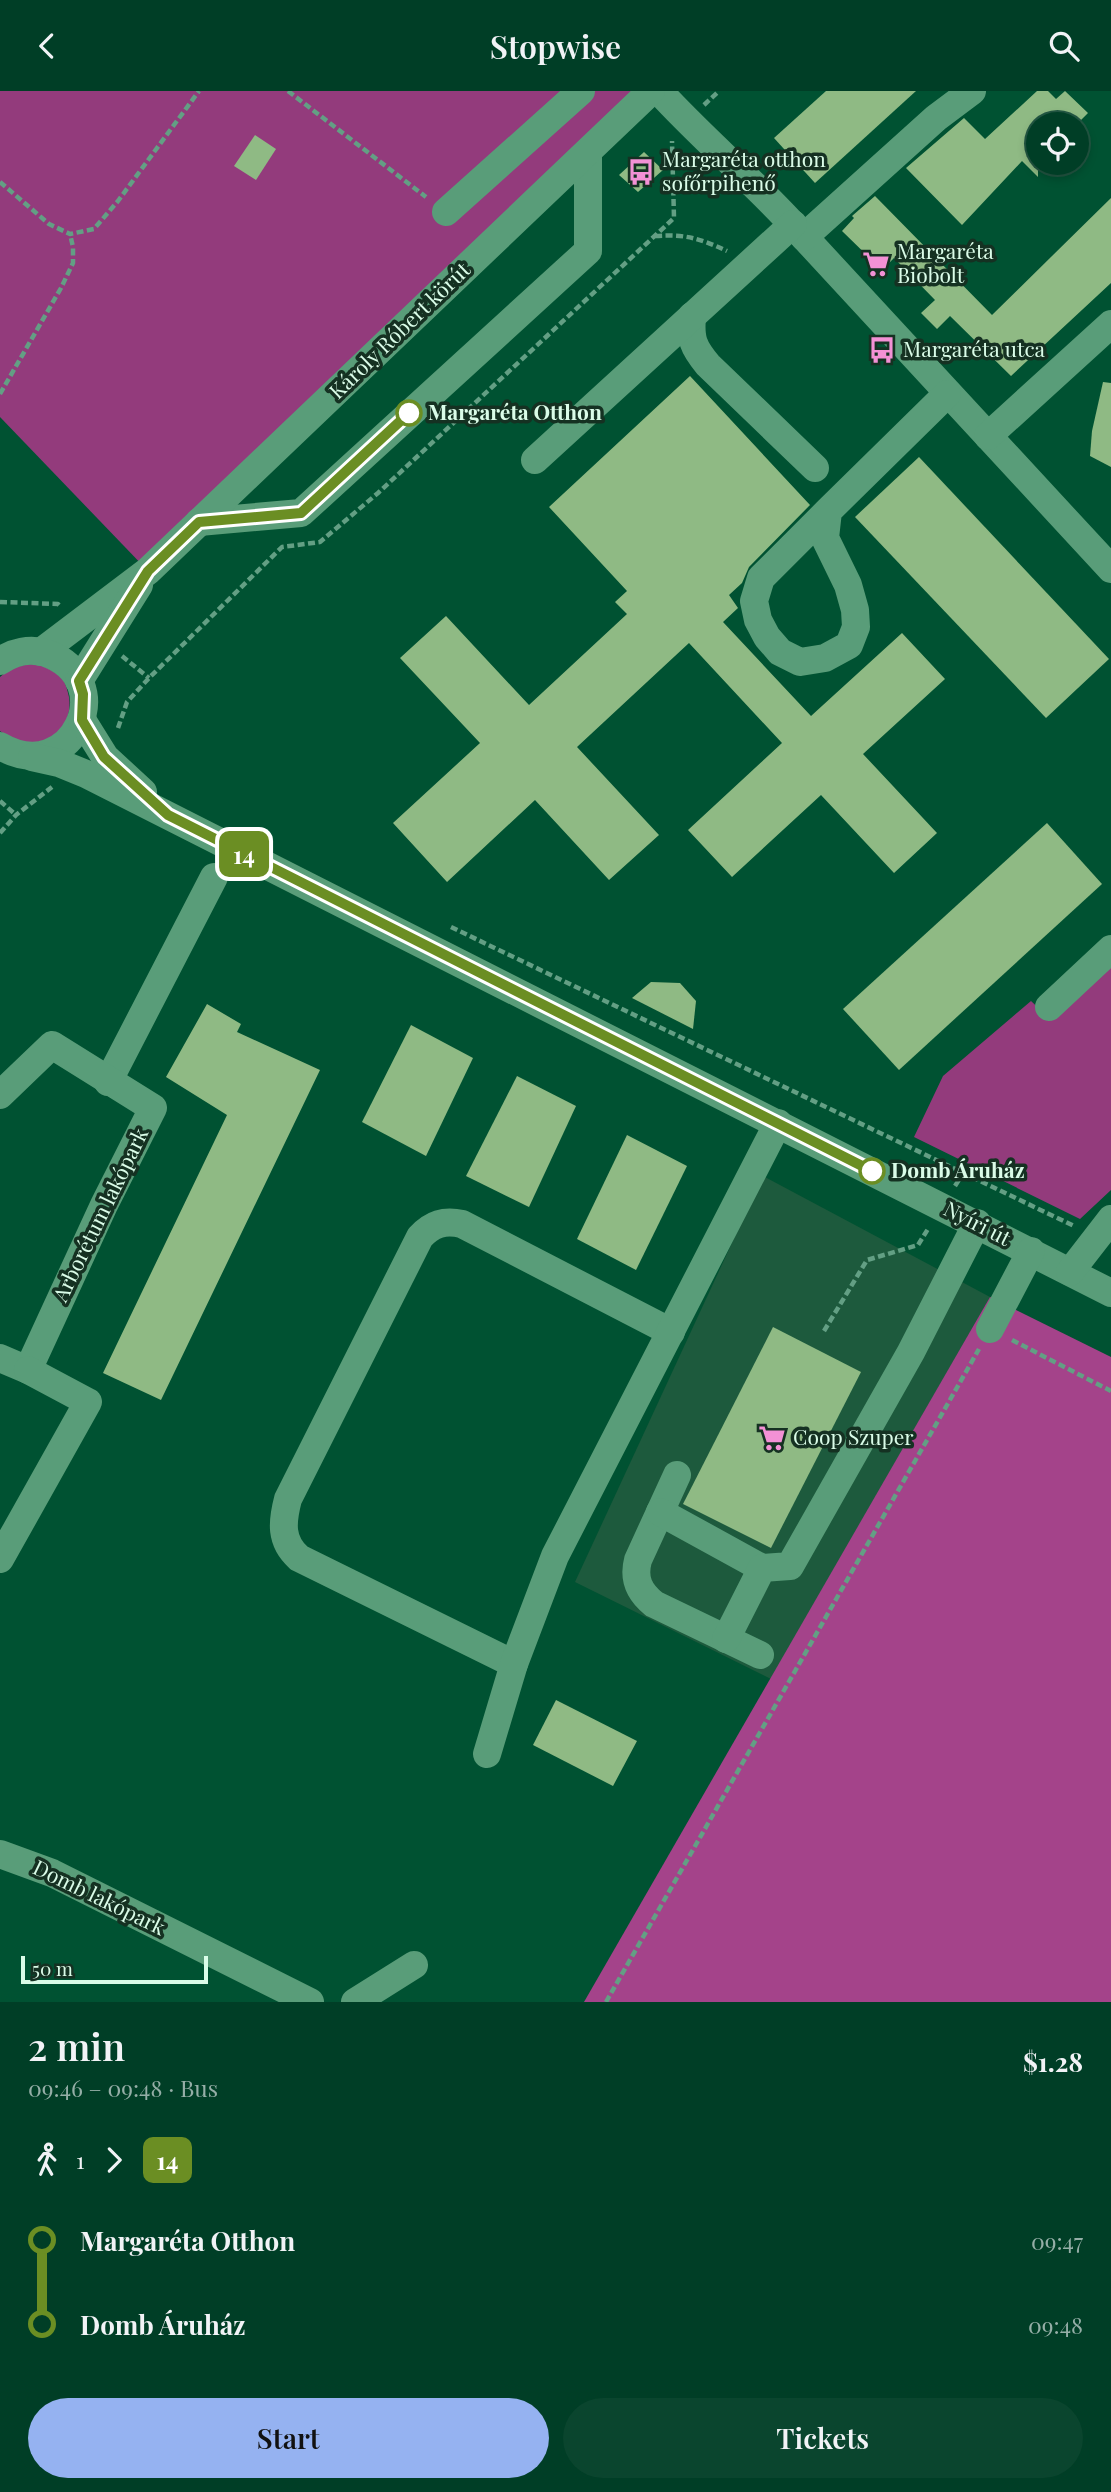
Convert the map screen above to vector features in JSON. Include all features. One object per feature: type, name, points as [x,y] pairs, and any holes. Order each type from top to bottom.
[{"type":"street","points":[[446,212],[581,91]]},
{"type":"street","name":"Károly Róbert körút","points":[[15,652],[148,571],[651,91]]},
{"type":"street","points":[[659,91],[798,231],[1111,569]]},
{"type":"street","points":[[535,460],[748,265],[798,231],[972,91]]},
{"type":"street","points":[[199,522],[301,513],[588,251],[588,152]]},
{"type":"street","points":[[692,316],[691,335],[696,352],[815,468]]},
{"type":"street","points":[[988,436],[1111,324]]},
{"type":"street","points":[[828,510],[825,538],[848,585],[855,610],[856,627],[849,645],[825,659],[800,662],[780,652],[767,637],[758,620],[754,601],[761,578],[828,510],[947,394]]},
{"type":"street","name":"Károly Róbert körút","points":[[79,681],[148,571]]},
{"type":"street","points":[[12,756],[48,754],[63,746],[74,735],[82,720],[83,694],[70,667],[56,657],[15,652]]},
{"type":"street","name":"Nyíri út","points":[[82,720],[104,757],[168,815]]},
{"type":"street","name":"Nyíri út","points":[[12,756],[59,764],[86,774],[1111,1293]]},
{"type":"street","points":[[108,1082],[214,877]]},
{"type":"street","points":[[1049,1007],[1111,949]]},
{"type":"street","name":"Arborétum lakópark","points":[[0,1095],[51,1045],[153,1108],[104,1205],[28,1370]]},
{"type":"street","points":[[487,1754],[514,1664],[555,1556],[778,1123]]},
{"type":"street","points":[[660,1512],[762,1568],[790,1566],[911,1352],[977,1223]]},
{"type":"street","points":[[514,1664],[299,1557],[291,1551],[285,1537],[284,1520],[288,1499],[420,1237],[435,1224],[462,1224],[671,1332]]},
{"type":"street","points":[[1070,1272],[1103,1228]]},
{"type":"street","points":[[990,1329],[1031,1251]]},
{"type":"street","points":[[0,1358],[88,1402],[0,1559]]},
{"type":"street","points":[[677,1475],[638,1560],[635,1570],[639,1589],[654,1604],[760,1655]]},
{"type":"street","points":[[726,1639],[762,1568]]},
{"type":"street","name":"Domb lakópark","points":[[0,1854],[52,1873],[310,2002]]},
{"type":"street","points":[[355,2002],[414,1965]]},
{"type":"path","points":[[0,182],[49,224],[70,235],[94,229],[118,201],[199,91]]},
{"type":"path","points":[[288,91],[446,212]]},
{"type":"path","points":[[706,102],[719,91]]},
{"type":"path","points":[[0,394],[73,263],[70,235]]},
{"type":"path","points":[[654,236],[697,237],[728,251],[748,265]]},
{"type":"path","points":[[0,832],[16,815],[60,781],[76,784],[86,774]]},
{"type":"path","points":[[0,801],[16,815]]},
{"type":"path","points":[[440,921],[964,1172],[1103,1228]]},
{"type":"path","points":[[824,1331],[867,1260],[918,1245],[964,1172]]},
{"type":"path","points":[[606,2002],[990,1329],[1111,1391]]},
{"type":"shaded area","points":[[0,91],[651,91],[148,571],[0,417]]},
{"type":"shaded area","points":[[37,663],[63,679],[69,697],[69,711],[65,723],[48,739],[24,742],[12,739],[0,731],[0,677],[12,667]]},
{"type":"shaded area","points":[[1111,957],[1111,1190],[1080,1219],[914,1137],[943,1076],[1031,1001],[1048,1017]]},
{"type":"shaded area","points":[[763,1176],[990,1297],[771,1679],[575,1582]]},
{"type":"shaded area","points":[[990,1297],[1111,1357],[1111,2002],[584,2002]]},
{"type":"building","points":[[826,91],[916,91],[815,183],[774,138]]},
{"type":"building","points":[[1037,91],[1048,91],[1056,99],[1065,91],[1087,112],[1026,112],[1026,165],[1022,161],[962,225],[906,168],[964,118],[985,139]]},
{"type":"building","points":[[255,135],[276,149],[256,180],[234,166]]},
{"type":"building","name":"Margaréta otthon sofőrpihenő","points":[[644,152],[663,170],[638,192],[619,175]]},
{"type":"building","points":[[875,196],[992,315],[1111,198],[1111,283],[1011,376],[950,316],[937,329],[921,313],[935,300],[894,258],[882,270],[842,231],[854,218],[852,216]]},
{"type":"building","points":[[690,376],[810,505],[749,567],[742,583],[729,595],[738,608],[723,622],[811,716],[902,633],[945,679],[863,754],[937,833],[894,873],[821,795],[732,877],[688,830],[782,743],[689,643],[577,747],[659,835],[609,880],[535,800],[447,882],[393,823],[480,743],[400,658],[446,616],[529,705],[627,614],[615,602],[627,591],[549,507]]},
{"type":"building","points":[[1103,382],[1111,383],[1111,467],[1090,456],[1092,431]]},
{"type":"building","points":[[919,457],[1109,659],[1046,718],[855,517]]},
{"type":"building","points":[[1047,823],[1102,884],[899,1070],[843,1009]]},
{"type":"building","points":[[651,982],[680,983],[696,1001],[693,1029],[632,998]]},
{"type":"building","points":[[207,1004],[241,1024],[237,1032],[320,1070],[161,1400],[103,1373],[227,1115],[166,1077]]},
{"type":"building","points":[[411,1025],[473,1058],[426,1156],[362,1122]]},
{"type":"building","points":[[517,1076],[576,1106],[529,1207],[466,1176]]},
{"type":"building","points":[[627,1135],[687,1166],[636,1270],[577,1239]]},
{"type":"building","name":"Coop Szuper","points":[[773,1327],[861,1372],[771,1548],[683,1504]]},
{"type":"building","points":[[556,1700],[637,1741],[613,1786],[533,1745]]},
{"type":"bus line","name":"14","points":[[409,413],[301,513],[199,522],[148,571],[79,681],[83,694],[82,720],[91,736],[104,757],[168,815],[872,1171]]},
{"type":"place","name":"Margaréta otthon sofőrpihenő","points":[[641,172]]},
{"type":"place","name":"Margaréta Biobolt","points":[[876,264]]},
{"type":"place","name":"Margaréta utca","points":[[882,350]]},
{"type":"place","name":"Margaréta Otthon","points":[[409,413]]},
{"type":"place","name":"Domb Áruház","points":[[872,1171]]},
{"type":"place","name":"Coop Szuper","points":[[772,1438]]}]
